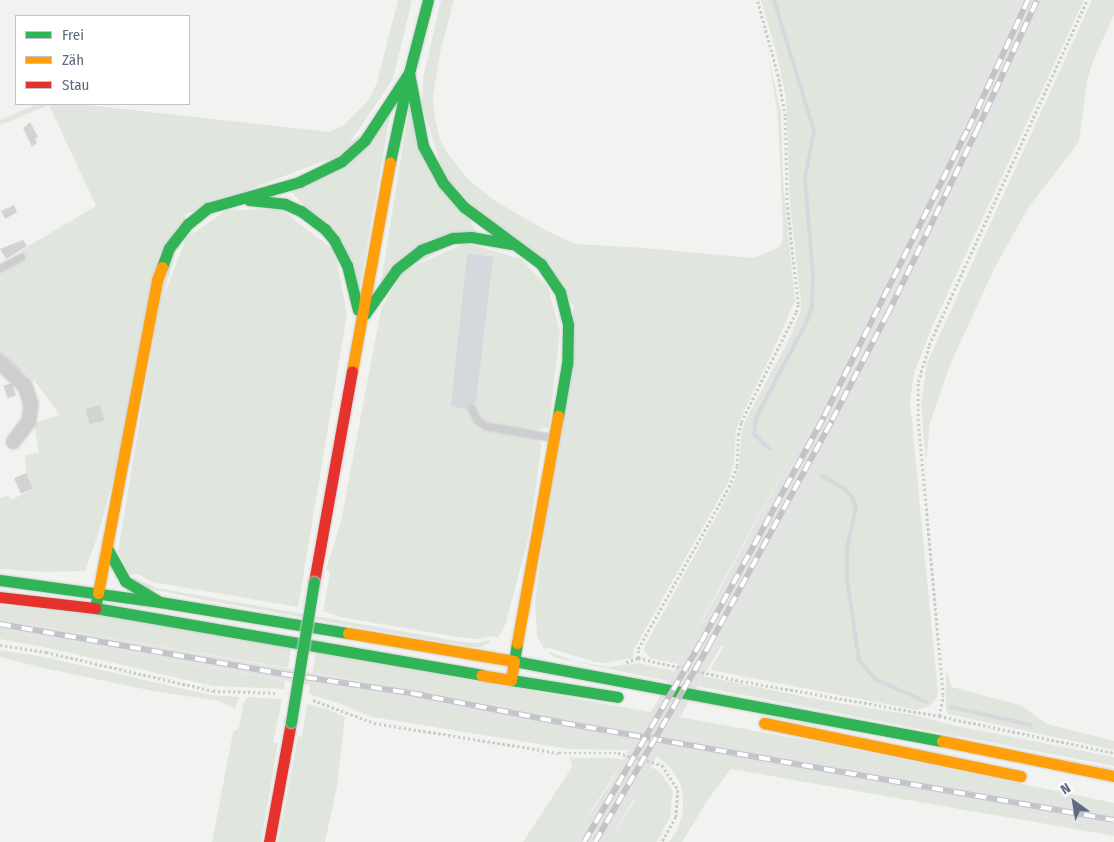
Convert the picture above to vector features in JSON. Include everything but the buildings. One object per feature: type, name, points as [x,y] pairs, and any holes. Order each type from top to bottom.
[{"type":"main road","points":[[269,842],[360,320],[409,73],[428,0]]},
{"type":"main road","points":[[95,608],[157,280],[169,248],[188,224],[208,208],[234,199],[299,182],[342,161],[365,140],[384,114],[409,73]]},
{"type":"main road","points":[[409,73],[423,146],[443,183],[464,207],[541,264],[552,278],[565,307],[568,325],[568,358],[511,680]]},
{"type":"main road","points":[[234,199],[267,200],[285,204],[301,211],[325,229],[334,240],[347,265],[360,320]]},
{"type":"main road","points":[[360,320],[397,270],[421,250],[452,238],[471,237],[517,246]]},
{"type":"main road","points":[[107,548],[125,581],[160,602]]},
{"type":"main road","points":[[0,580],[98,590],[569,671],[845,721],[1114,776]]},
{"type":"main road","points":[[0,597],[95,608],[627,699]]},
{"type":"main road","points":[[524,609],[532,637]]},
{"type":"main road","points":[[542,654],[555,665],[569,671]]},
{"type":"main road","points":[[750,721],[1032,778]]},
{"type":"street","points":[[0,362],[24,386],[31,404],[28,421],[13,442]]},
{"type":"lane","points":[[0,268],[21,257]]},
{"type":"lane","points":[[471,408],[477,420],[486,426],[554,438]]},
{"type":"path","points":[[756,0],[778,76],[785,116],[787,205],[798,304],[796,312],[741,422],[738,435],[737,466],[729,487],[637,654],[638,658],[671,667],[939,716],[1114,753]]},
{"type":"path","points":[[939,716],[943,695],[918,421],[917,399],[922,367],[929,345],[1087,0]]},
{"type":"path","points":[[0,645],[46,652],[213,691],[286,695]]},
{"type":"path","points":[[312,700],[374,723],[560,753],[618,753],[662,765],[678,790],[676,817],[662,842]]},
{"type":"shaded area","points":[[398,0],[412,0],[393,79],[342,154],[186,214],[98,535],[85,571],[43,572],[0,569],[0,498],[8,495],[11,500],[33,489],[26,473],[25,455],[39,453],[34,423],[60,415],[34,380],[31,382],[0,351],[0,273],[27,259],[26,255],[20,251],[96,206],[49,105],[87,105],[330,132],[344,125],[368,101],[377,83]]},
{"type":"shaded area","points":[[441,0],[454,0],[441,49],[433,96],[440,140],[448,154],[468,179],[492,199],[545,230],[576,244],[752,258],[778,248],[782,242],[783,231],[778,118],[768,54],[781,112],[783,181],[795,301],[739,421],[736,431],[734,463],[729,481],[634,649],[633,658],[604,663],[591,661],[549,648],[544,649],[537,636],[535,600],[574,306],[445,178],[422,105],[423,78]]},
{"type":"shaded area","points":[[761,0],[1012,0],[822,400],[678,664],[650,658],[644,650],[645,646],[729,493],[739,468],[741,436],[744,423],[787,343],[800,313],[801,304],[790,205],[786,99],[777,55]]},
{"type":"shaded area","points":[[1012,0],[1049,0],[898,324],[802,507],[670,734],[1114,812],[1114,829],[662,747],[610,842],[571,842],[612,781],[633,742],[0,630],[0,619],[641,730],[725,580],[822,400]]},
{"type":"shaded area","points":[[1049,0],[1084,0],[932,327],[914,373],[910,401],[938,693],[936,699],[929,706],[917,710],[710,670],[724,646],[721,645],[802,507],[898,324]]},
{"type":"shaded area","points":[[1092,0],[1114,0],[1114,15],[1093,61],[1087,81],[1079,142],[1028,208],[995,267],[950,365],[930,423],[926,463],[921,404],[927,363]]},
{"type":"shaded area","points":[[35,105],[49,105],[0,125],[0,120]]},
{"type":"shaded area","points":[[409,107],[476,232],[381,282]]},
{"type":"shaded area","points":[[391,111],[359,292],[352,259],[290,190]]},
{"type":"shaded area","points":[[281,209],[335,251],[347,314],[298,607],[152,582],[138,574],[129,574],[118,551],[158,311],[186,238],[227,210]]},
{"type":"shaded area","points":[[466,243],[521,259],[548,287],[560,332],[549,427],[534,431],[487,424],[478,413],[471,413],[471,418],[475,424],[485,430],[536,438],[542,444],[529,535],[506,623],[498,638],[491,636],[477,639],[458,637],[340,617],[323,611],[330,572],[326,570],[341,521],[381,309],[404,270]]},
{"type":"shaded area","points":[[467,254],[493,257],[476,402],[465,409],[451,406]]},
{"type":"shaded area","points":[[135,578],[157,588],[457,641],[476,643],[489,640],[492,642],[480,647],[472,647],[205,600],[144,588],[132,579]]},
{"type":"shaded area","points":[[0,605],[91,614],[291,648],[288,668],[0,619]]},
{"type":"shaded area","points":[[0,630],[285,681],[284,689],[213,686],[53,649],[0,639]]},
{"type":"shaded area","points":[[0,650],[44,657],[211,695],[239,697],[235,709],[219,701],[153,691],[43,668],[0,657]]},
{"type":"shaded area","points":[[550,652],[573,661],[609,667],[638,663],[674,671],[668,681],[556,658],[548,653]]},
{"type":"shaded area","points":[[316,653],[652,712],[648,732],[313,673]]},
{"type":"shaded area","points":[[946,670],[952,687],[1020,705],[1047,724],[1114,741],[1114,750],[948,714],[946,710]]},
{"type":"shaded area","points":[[703,676],[837,703],[915,715],[952,725],[1114,757],[1114,766],[697,686]]},
{"type":"shaded area","points":[[310,684],[634,742],[629,750],[569,749],[372,717],[309,694]]},
{"type":"shaded area","points":[[247,697],[282,699],[273,743],[278,743],[261,842],[212,842],[233,732],[239,728],[243,704]]},
{"type":"shaded area","points":[[307,704],[330,710],[345,717],[337,786],[325,842],[278,842],[298,737],[302,736]]},
{"type":"shaded area","points":[[679,717],[827,744],[1114,803],[1114,812],[670,734]]},
{"type":"shaded area","points":[[662,747],[1114,829],[1114,836],[731,769],[709,798],[682,842],[669,842],[678,829],[683,811],[683,796],[680,783],[671,768],[657,756]]},
{"type":"shaded area","points":[[570,758],[615,758],[624,760],[571,842],[523,842],[572,767]]},
{"type":"shaded area","points":[[651,767],[659,771],[673,791],[670,817],[657,842],[610,842],[634,801]]},
{"type":"waterway","points":[[770,449],[754,434],[756,418],[807,321],[812,306],[813,276],[805,178],[814,131],[774,0]]},
{"type":"waterway","points":[[0,353],[19,371]]},
{"type":"waterway","points":[[822,476],[845,489],[852,497],[856,508],[847,548],[847,580],[859,660],[875,679],[926,702]]},
{"type":"waterway","points":[[951,707],[1031,725]]},
{"type":"railway","points":[[584,842],[701,642],[824,416],[968,129],[1028,0]]},
{"type":"railway","points":[[595,842],[709,645],[832,420],[887,315],[976,132],[1037,0]]},
{"type":"railway","points":[[0,624],[284,674],[411,693],[564,723],[1114,820]]},
{"type":"traffic: fast","points":[[390,162],[409,73],[428,0]]},
{"type":"traffic: fast","points":[[409,73],[423,146],[443,183],[464,207],[541,264],[560,292],[568,325],[567,364],[558,416]]},
{"type":"traffic: fast","points":[[162,267],[169,248],[188,224],[208,208],[299,182],[342,161],[365,140],[409,73]]},
{"type":"traffic: fast","points":[[249,200],[285,204],[301,211],[325,229],[334,240],[347,265],[358,310]]},
{"type":"traffic: fast","points":[[365,314],[397,269],[421,250],[453,238],[471,237],[510,244]]},
{"type":"traffic: fast","points":[[107,548],[125,581],[160,602],[348,633]]},
{"type":"traffic: fast","points":[[0,580],[159,602]]},
{"type":"traffic: fast","points":[[291,722],[314,582]]},
{"type":"traffic: fast","points":[[98,593],[95,608],[481,675]]},
{"type":"traffic: fast","points":[[517,643],[514,661],[942,741]]},
{"type":"traffic: fast","points":[[511,680],[618,697]]},
{"type":"traffic: slow","points":[[352,371],[390,162]]},
{"type":"traffic: slow","points":[[98,593],[157,280],[162,267]]},
{"type":"traffic: slow","points":[[517,643],[558,416]]},
{"type":"traffic: slow","points":[[348,633],[514,661],[511,680],[481,675]]},
{"type":"traffic: slow","points":[[764,723],[1021,776]]},
{"type":"traffic: slow","points":[[942,741],[1114,776]]},
{"type":"traffic: jam","points":[[314,582],[352,371]]},
{"type":"traffic: jam","points":[[0,597],[95,608]]},
{"type":"traffic: jam","points":[[269,842],[291,722]]}]
